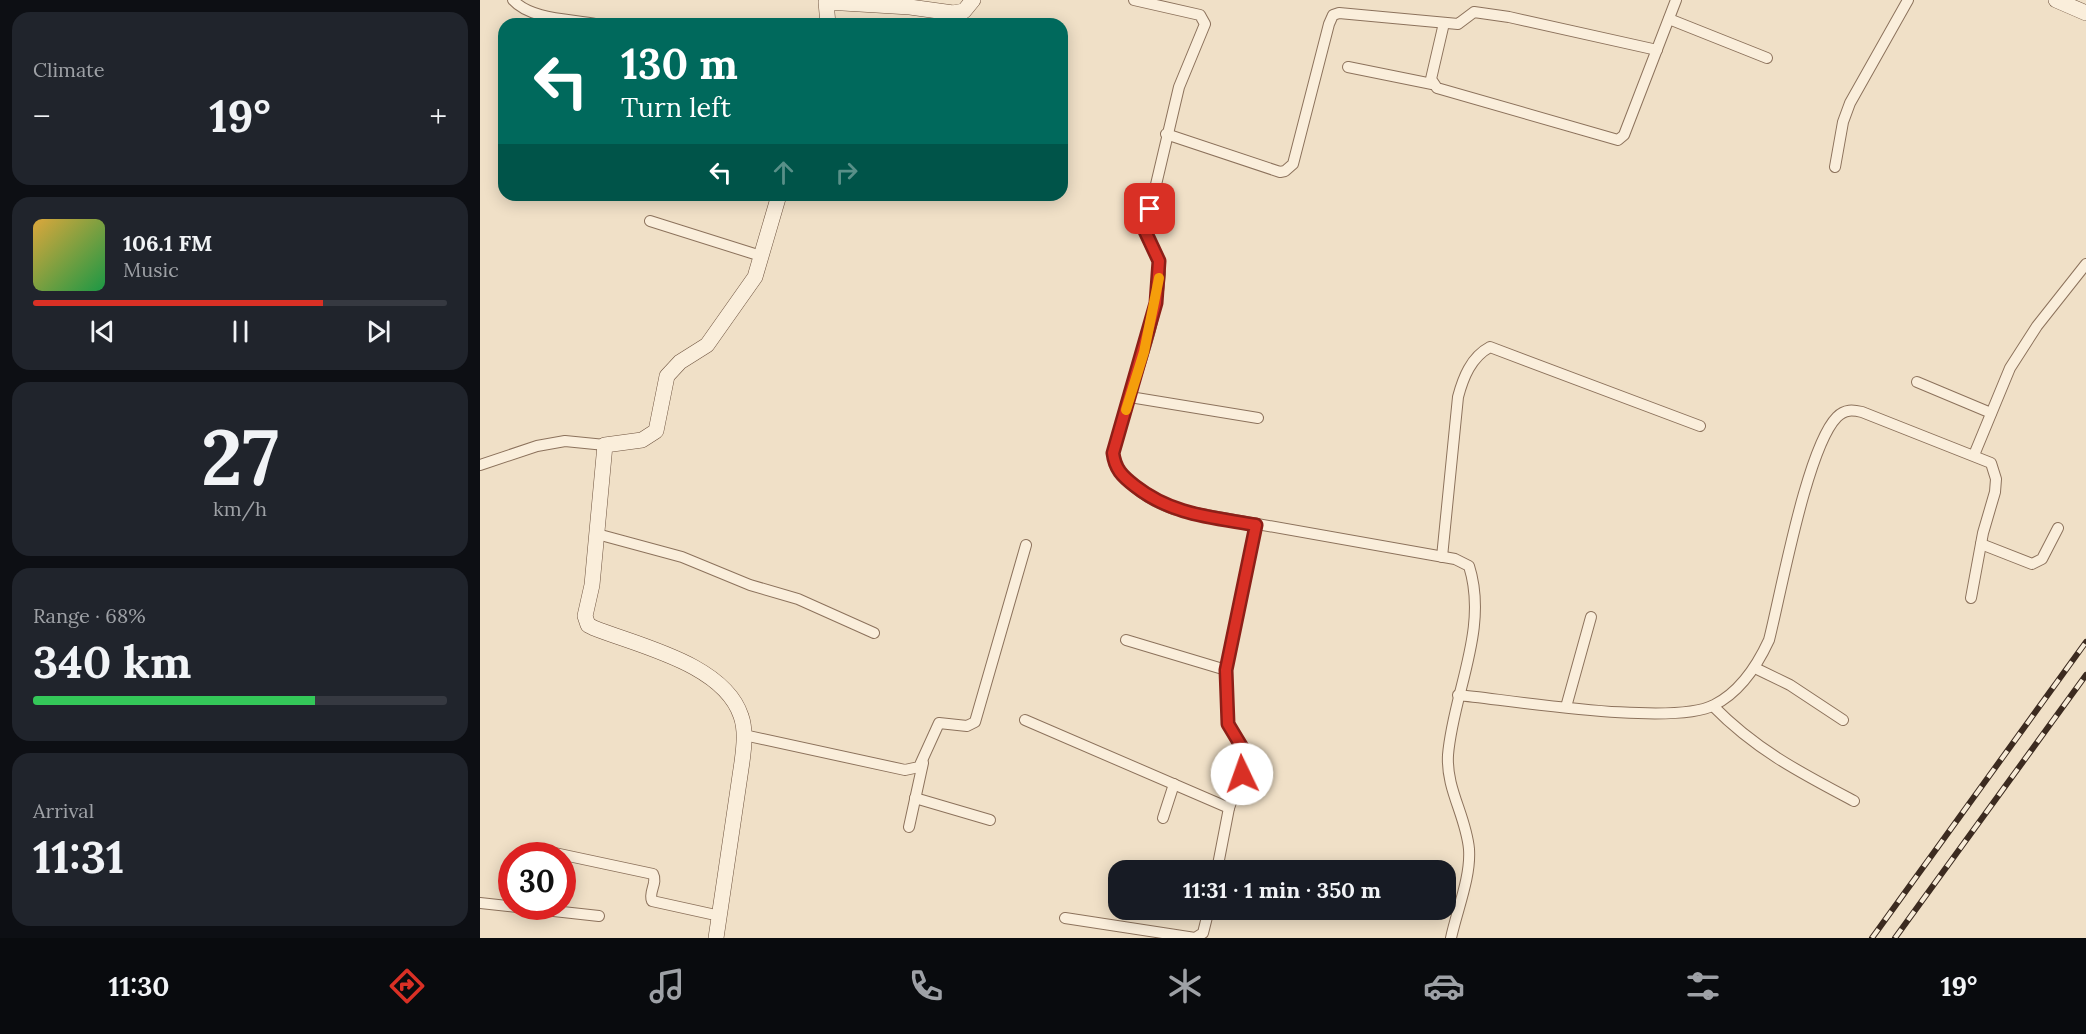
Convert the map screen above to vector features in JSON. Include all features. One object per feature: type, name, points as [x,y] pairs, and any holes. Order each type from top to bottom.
[{"type":"street","points":[[513,0],[522,8],[565,18]]},
{"type":"street","points":[[827,18],[826,2],[910,7],[953,13],[964,11],[973,0]]},
{"type":"street","points":[[1134,0],[1200,15],[1205,24],[1179,87],[1166,134],[1145,231],[1159,261],[1156,303],[1113,453],[1114,466],[1121,475],[1161,505],[1188,513],[1442,557],[1462,561],[1469,566],[1472,577],[1472,640],[1458,695],[1450,740],[1449,767],[1453,794],[1467,837],[1469,858],[1451,938]]},
{"type":"street","points":[[1348,67],[1432,84],[1437,88],[1618,140],[1624,135],[1676,0]]},
{"type":"street","points":[[1835,167],[1843,122],[1850,103],[1908,0]]},
{"type":"street","points":[[2056,0],[2086,13]]},
{"type":"street","points":[[1166,134],[1280,172],[1285,171],[1293,164],[1333,15],[1339,13],[1461,24],[1474,12],[1509,17],[1657,50]]},
{"type":"street","points":[[1669,19],[1767,58]]},
{"type":"street","points":[[1432,84],[1444,23]]},
{"type":"street","points":[[480,465],[537,446],[565,441],[606,445],[642,440],[656,431],[667,376],[680,362],[707,345],[731,309],[752,284],[777,201]]},
{"type":"street","points":[[650,220],[761,256]]},
{"type":"street","points":[[1974,455],[2010,368],[2037,326],[2086,264]]},
{"type":"street","points":[[1442,557],[1458,397],[1466,373],[1478,355],[1490,347],[1700,426]]},
{"type":"street","points":[[1917,382],[1991,413]]},
{"type":"street","points":[[1130,397],[1258,418]]},
{"type":"street","points":[[1458,695],[1566,707],[1668,714],[1713,706],[1745,680],[1755,668],[1769,640],[1805,490],[1818,453],[1835,419],[1851,410],[1863,412],[1991,463],[1996,478],[1995,492],[1981,544],[1971,598]]},
{"type":"street","points":[[606,445],[592,585],[585,616],[588,625],[691,664],[715,683],[737,707],[744,735],[716,938]]},
{"type":"street","points":[[1219,860],[1229,808],[1242,774],[1245,757],[1228,724],[1226,670],[1256,525]]},
{"type":"street","points":[[1981,544],[2032,564],[2042,559],[2058,528]]},
{"type":"street","points":[[597,534],[682,557],[750,585],[798,599],[874,633]]},
{"type":"street","points":[[909,827],[923,762],[939,723],[967,726],[975,722],[1026,545]]},
{"type":"street","points":[[1566,707],[1591,617]]},
{"type":"street","points":[[1126,640],[1226,670]]},
{"type":"street","points":[[1755,668],[1790,685],[1843,720]]},
{"type":"street","points":[[1713,706],[1738,731],[1776,759],[1854,801]]},
{"type":"street","points":[[1025,720],[1229,808]]},
{"type":"street","points":[[744,735],[905,770],[915,770],[923,762]]},
{"type":"street","points":[[1163,818],[1174,784]]},
{"type":"street","points":[[915,798],[990,820]]},
{"type":"street","points":[[576,858],[653,874],[654,880],[650,895],[655,903],[720,916]]},
{"type":"street","points":[[480,903],[599,916]]},
{"type":"street","points":[[1065,918],[1195,938],[1203,933],[1206,920]]},
{"type":"railway","points":[[1872,938],[2086,642]]},
{"type":"railway","points":[[1895,938],[2086,675]]},
{"type":"slow traffic","points":[[1126,410],[1144,352],[1156,303],[1159,278]]},
{"type":"route","points":[[1150,209],[1145,231],[1159,261],[1160,273],[1156,303],[1144,352],[1116,440],[1113,453],[1114,466],[1121,475],[1161,505],[1188,513],[1256,525],[1226,670],[1228,724],[1243,749],[1245,757],[1242,774]]}]
